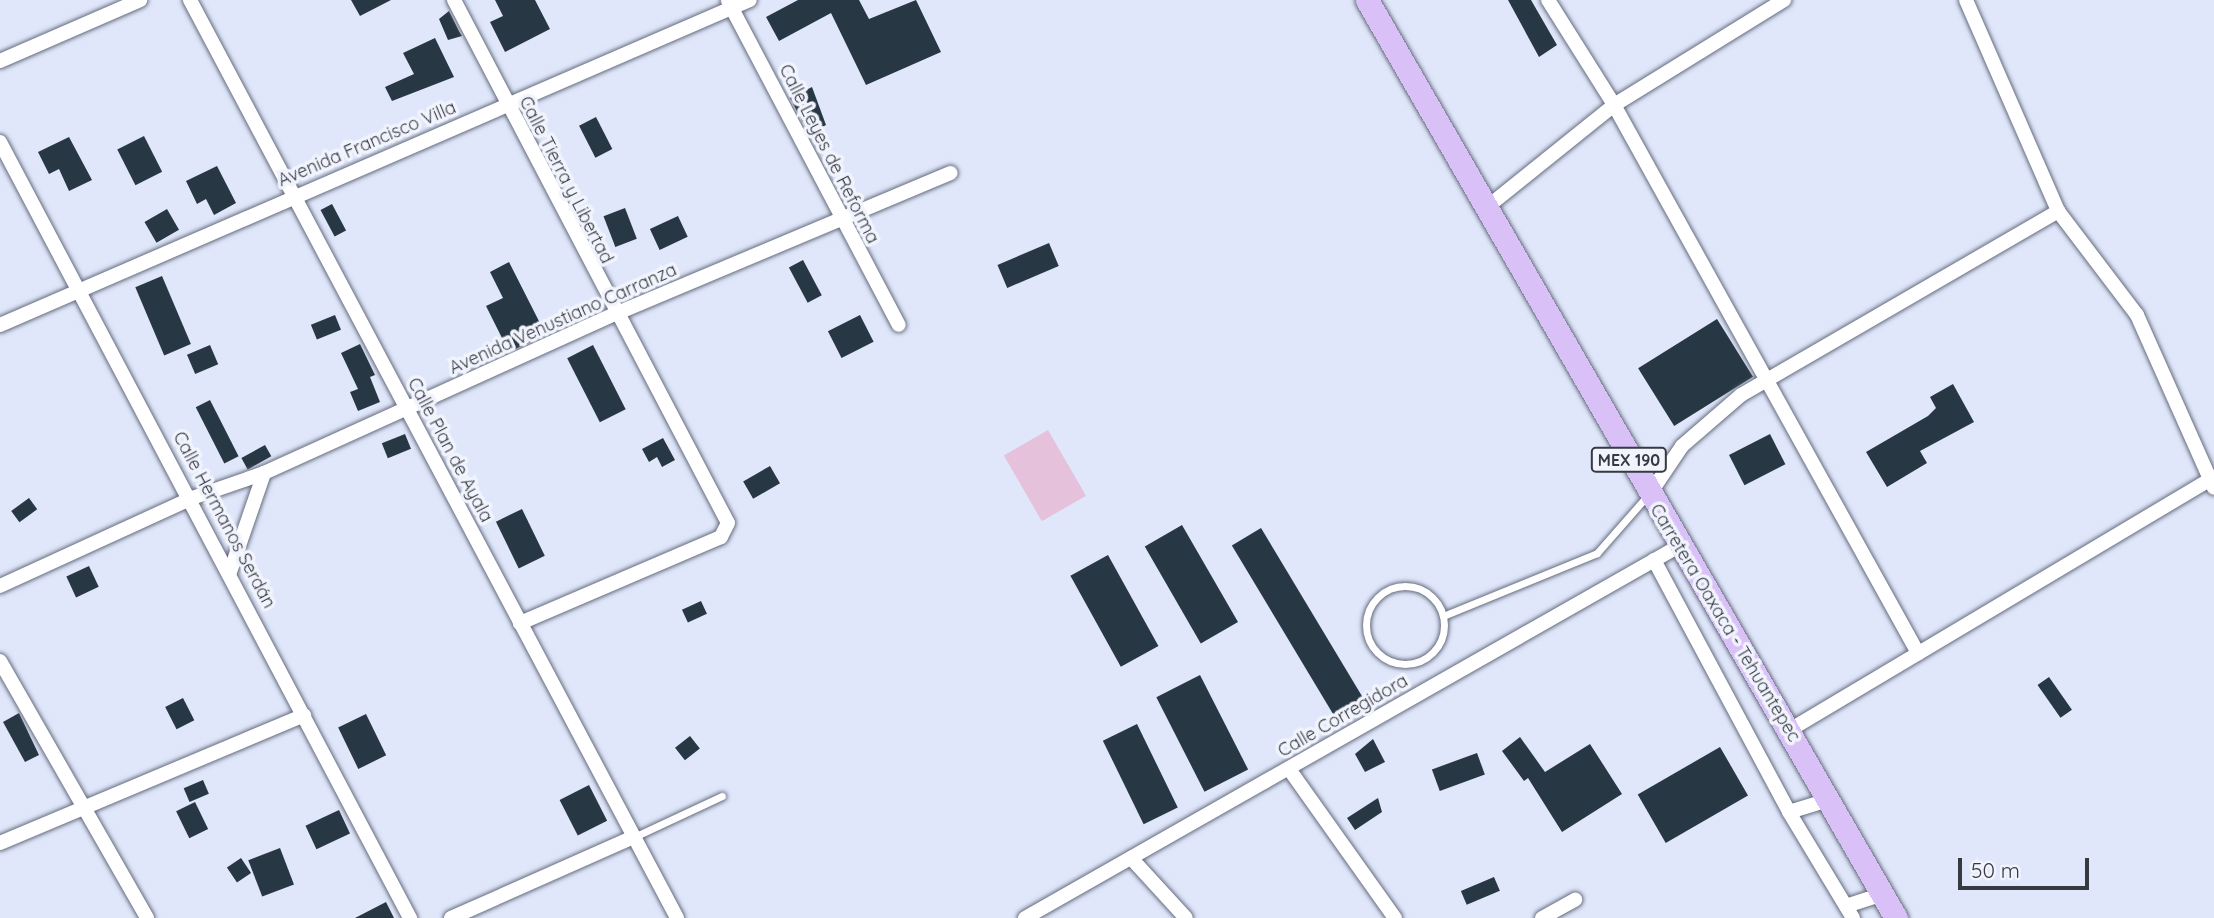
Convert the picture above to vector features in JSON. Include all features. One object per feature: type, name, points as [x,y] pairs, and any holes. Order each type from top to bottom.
[{"type":"main road","name":"Carretera Oaxaca - Tehuantepec","points":[[1367,0],[1649,495],[1895,918]]},
{"type":"street","points":[[0,61],[140,0]]},
{"type":"street","name":"Calle Plan de Ayala","points":[[190,0],[291,198],[408,411],[677,918]]},
{"type":"street","name":"Calle Tierra y Libertad","points":[[454,0],[506,106],[727,523],[721,537],[520,623]]},
{"type":"street","name":"Avenida Francisco Villa","points":[[0,325],[506,106],[729,4],[750,0]]},
{"type":"street","points":[[1548,0],[1614,105],[1918,653]]},
{"type":"street","points":[[1486,208],[1614,105],[1784,0]]},
{"type":"street","points":[[1788,731],[2212,481],[2137,315],[2057,211],[1966,0]]},
{"type":"street","name":"Calle Leyes de Reforma","points":[[729,4],[841,220],[899,325]]},
{"type":"street","name":"Calle Hermanos Serdán","points":[[0,142],[192,498],[410,918]]},
{"type":"street","name":"Avenida Venustiano Carranza","points":[[0,586],[192,498],[264,473],[408,411],[615,314],[951,173]]},
{"type":"street","points":[[1649,495],[1682,446],[1741,395],[2057,211]]},
{"type":"street","points":[[230,572],[264,473]]},
{"type":"street","name":"Calle Corregidora","points":[[1025,918],[1679,546]]},
{"type":"street","points":[[1654,560],[1789,812],[1849,912],[1882,894]]},
{"type":"street","points":[[0,661],[147,918]]},
{"type":"street","points":[[0,843],[304,715]]},
{"type":"street","points":[[1289,769],[1395,918]]},
{"type":"street","points":[[1789,812],[1828,800]]},
{"type":"street","points":[[453,918],[634,838]]},
{"type":"street","points":[[1130,859],[1186,918]]},
{"type":"street","points":[[1542,918],[1575,900]]},
{"type":"lane","points":[[1443,616],[1597,553],[1649,495]]},
{"type":"lane","points":[[1417,587],[1429,594],[1443,616],[1444,629],[1434,651],[1413,663],[1390,660],[1372,644],[1367,633],[1371,607],[1390,589],[1417,587]]},
{"type":"lane","points":[[634,838],[722,796]]},
{"type":"shaded area","points":[[1048,430],[1086,496],[1042,521],[1004,456]]},
{"type":"building","points":[[351,0],[391,0],[360,16]]},
{"type":"building","points":[[495,0],[535,0],[550,29],[505,52],[490,22],[503,16]]},
{"type":"building","points":[[798,0],[859,0],[869,19],[916,0],[941,52],[866,85],[831,13],[779,41],[766,17]]},
{"type":"building","points":[[1508,0],[1531,0],[1557,45],[1539,57]]},
{"type":"building","points":[[449,11],[462,36],[448,40],[439,19]]},
{"type":"building","points":[[435,38],[454,77],[392,101],[385,87],[414,74],[403,53]]},
{"type":"building","points":[[812,87],[826,125],[809,134],[790,98]]},
{"type":"building","points":[[596,117],[612,149],[595,158],[579,126]]},
{"type":"building","points":[[144,136],[162,172],[135,185],[117,150]]},
{"type":"building","points":[[69,137],[92,180],[69,191],[59,169],[49,174],[38,152]]},
{"type":"building","points":[[217,166],[236,203],[214,215],[206,199],[197,204],[186,181]]},
{"type":"building","points":[[332,204],[346,230],[335,237],[321,210]]},
{"type":"building","points":[[625,208],[637,239],[615,247],[604,216]]},
{"type":"building","points":[[167,209],[179,230],[156,243],[144,222]]},
{"type":"building","points":[[678,216],[688,237],[660,250],[650,229]]},
{"type":"building","points":[[1049,243],[1059,266],[1007,288],[997,265]]},
{"type":"building","points":[[803,260],[822,295],[808,303],[789,268]]},
{"type":"building","points":[[509,262],[546,335],[509,352],[486,306],[503,298],[490,272]]},
{"type":"building","points":[[162,276],[191,344],[164,355],[135,287]]},
{"type":"building","points":[[335,315],[341,330],[317,340],[311,325]]},
{"type":"building","points":[[860,315],[874,342],[842,358],[828,331]]},
{"type":"building","points":[[1717,319],[1753,377],[1674,426],[1638,368]]},
{"type":"building","points":[[360,344],[375,375],[370,377],[380,402],[358,411],[350,392],[358,389],[341,353]]},
{"type":"building","points":[[210,345],[218,364],[195,374],[187,355]]},
{"type":"building","points":[[593,345],[626,409],[600,422],[567,358]]},
{"type":"building","points":[[1953,384],[1974,422],[1920,451],[1927,463],[1887,487],[1866,452],[1928,416],[1936,408],[1930,397]]},
{"type":"building","points":[[210,400],[239,456],[224,463],[196,407]]},
{"type":"building","points":[[405,434],[411,449],[388,458],[382,443]]},
{"type":"building","points":[[1770,434],[1785,464],[1744,485],[1729,455]]},
{"type":"building","points":[[663,438],[675,460],[662,467],[657,457],[649,462],[642,449]]},
{"type":"building","points":[[265,445],[271,456],[248,469],[241,458]]},
{"type":"building","points":[[770,466],[780,483],[753,499],[743,481]]},
{"type":"building","points":[[29,498],[37,509],[19,522],[11,511]]},
{"type":"building","points":[[522,509],[545,556],[519,568],[496,522]]},
{"type":"building","points":[[1182,525],[1238,622],[1201,643],[1145,546]]},
{"type":"building","points":[[1261,528],[1368,705],[1338,723],[1232,546]]},
{"type":"building","points":[[1108,555],[1158,646],[1121,667],[1070,576]]},
{"type":"building","points":[[89,566],[99,587],[76,597],[66,577]]},
{"type":"building","points":[[701,601],[707,614],[688,623],[682,610]]},
{"type":"building","points":[[1200,675],[1248,769],[1204,792],[1156,697]]},
{"type":"building","points":[[2049,677],[2072,710],[2060,718],[2038,685]]},
{"type":"building","points":[[183,698],[194,720],[177,729],[165,707]]},
{"type":"building","points":[[19,713],[39,755],[25,762],[3,722]]},
{"type":"building","points":[[366,714],[386,755],[358,769],[338,728]]},
{"type":"building","points":[[1137,724],[1178,808],[1144,824],[1103,741]]},
{"type":"building","points":[[690,736],[700,749],[685,760],[675,748]]},
{"type":"building","points":[[1520,737],[1545,772],[1590,744],[1622,794],[1562,832],[1528,778],[1524,781],[1502,751]]},
{"type":"building","points":[[1373,739],[1385,762],[1365,772],[1355,754]]},
{"type":"building","points":[[1720,747],[1748,795],[1666,843],[1638,795]]},
{"type":"building","points":[[1477,753],[1485,775],[1440,791],[1432,769]]},
{"type":"building","points":[[203,780],[209,794],[190,802],[184,788]]},
{"type":"building","points":[[589,785],[607,821],[578,836],[560,800]]},
{"type":"building","points":[[1378,798],[1382,812],[1355,830],[1347,818]]},
{"type":"building","points":[[195,802],[208,829],[189,838],[176,811]]},
{"type":"building","points":[[339,810],[350,834],[316,849],[305,826]]},
{"type":"building","points":[[280,848],[294,884],[262,897],[248,860]]},
{"type":"building","points":[[241,858],[251,873],[237,882],[227,868]]},
{"type":"building","points":[[1494,877],[1500,891],[1467,905],[1461,891]]},
{"type":"building","points":[[386,902],[394,918],[355,918]]}]
